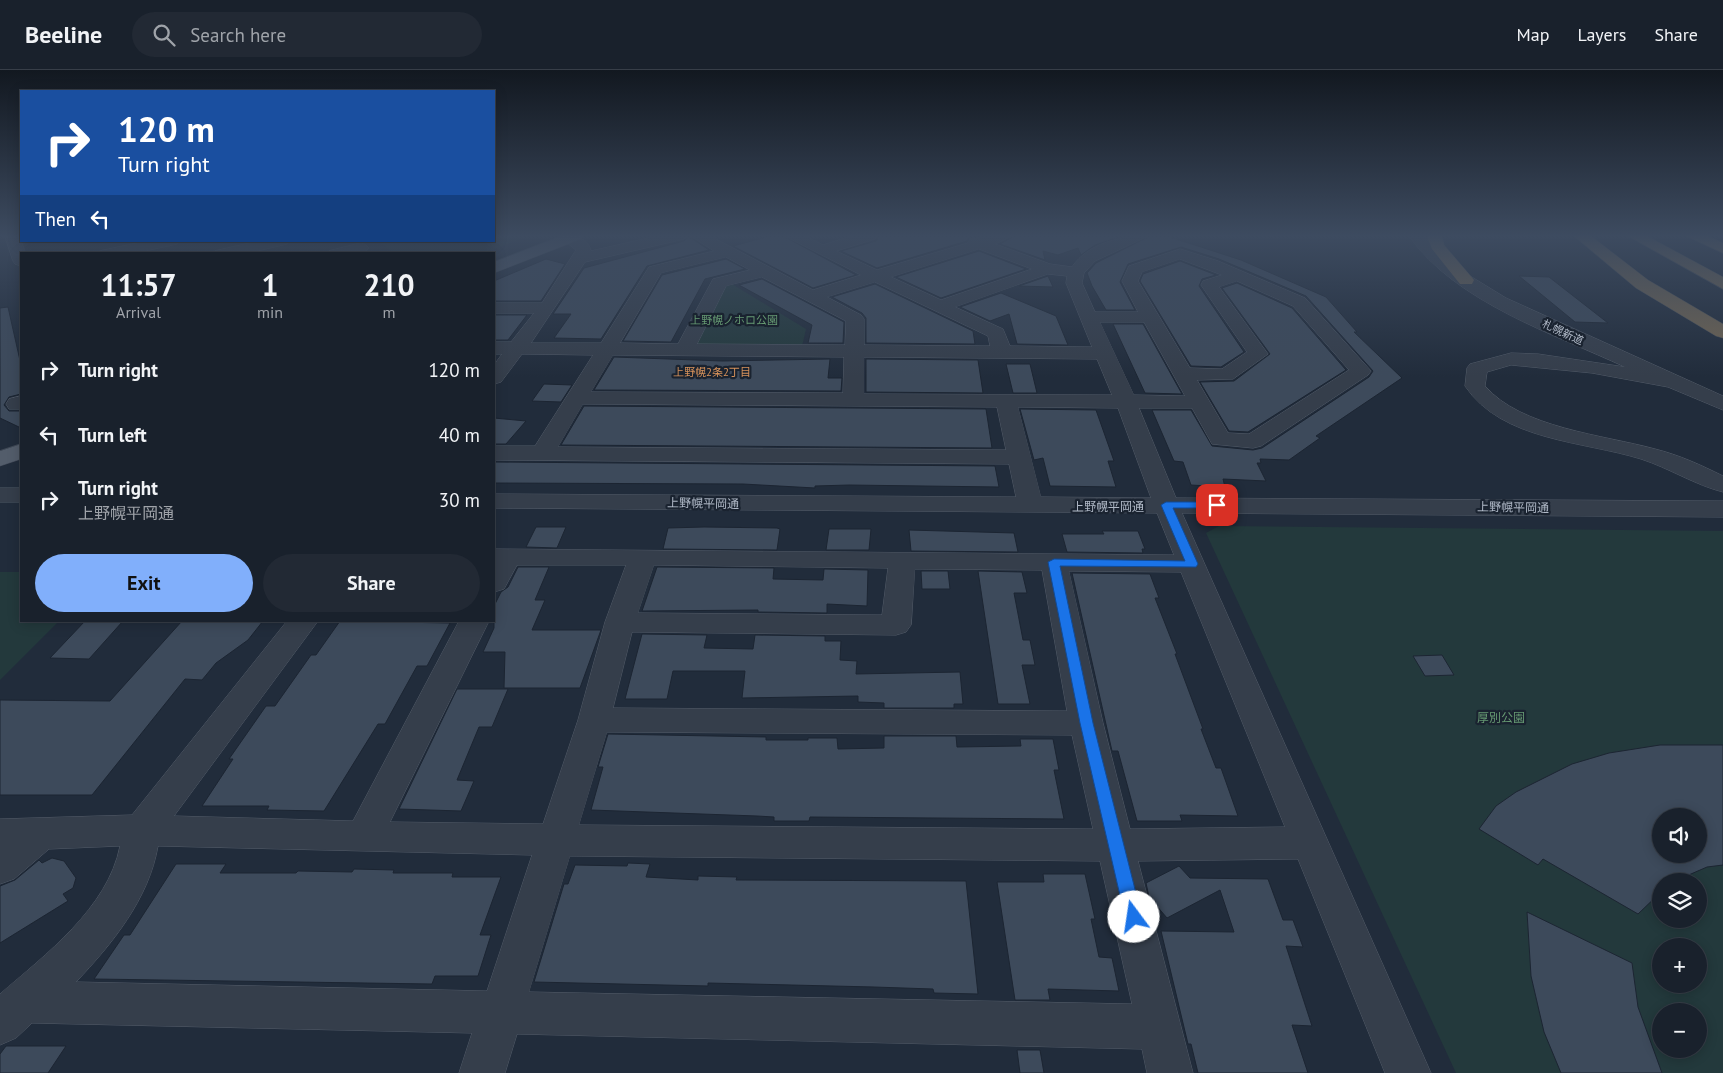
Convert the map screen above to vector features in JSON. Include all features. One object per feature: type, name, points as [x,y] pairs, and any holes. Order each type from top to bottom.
[{"type":"highway","points":[[1640,283],[1723,332]]},
{"type":"main road","points":[[0,446],[20,438]]},
{"type":"main road","points":[[0,459],[20,451]]},
{"type":"street","points":[[495,377],[547,308],[563,283]]},
{"type":"street","points":[[542,454],[647,283]]},
{"type":"street","points":[[684,350],[720,283]]},
{"type":"street","points":[[787,283],[855,319],[853,400]]},
{"type":"street","points":[[812,296],[855,283]]},
{"type":"street","points":[[891,283],[996,333],[1002,353]]},
{"type":"street","points":[[940,306],[1007,283]]},
{"type":"street","points":[[1074,283],[1126,402],[1166,505],[1408,1073]]},
{"type":"street","points":[[1131,283],[1220,439],[1253,441],[1361,371],[1299,302],[1255,283]]},
{"type":"street","points":[[1183,374],[1226,375],[1258,354],[1209,286],[1217,283]]},
{"type":"street","name":"札幌新道","points":[[1471,283],[1530,317],[1723,404]]},
{"type":"street","points":[[495,308],[547,308]]},
{"type":"street","points":[[1089,317],[1150,317]]},
{"type":"street","points":[[495,348],[1105,354]]},
{"type":"street","points":[[1675,382],[1592,367],[1511,358],[1477,368],[1473,375],[1474,385],[1482,399],[1522,420],[1554,432],[1648,454],[1703,475],[1723,486]]},
{"type":"street","points":[[576,398],[1199,402]]},
{"type":"street","points":[[1006,401],[1031,506]]},
{"type":"street","points":[[495,453],[1019,457]]},
{"type":"street","points":[[0,495],[20,495]]},
{"type":"street","name":"上野幌平岡通","points":[[495,501],[1031,506],[1166,505],[1723,509]]},
{"type":"street","points":[[495,579],[500,557],[1192,564]]},
{"type":"street","points":[[482,1073],[594,720],[620,622],[643,557]]},
{"type":"street","points":[[620,622],[896,625],[902,560]]},
{"type":"street","points":[[1054,562],[1086,723],[1170,1073]]},
{"type":"street","points":[[12,1013],[81,948],[102,922],[134,867],[142,830],[302,622]]},
{"type":"street","points":[[364,837],[473,622]]},
{"type":"street","points":[[594,720],[1086,723]]},
{"type":"street","points":[[0,835],[142,830],[364,837],[556,840],[1116,845],[1310,843]]},
{"type":"street","points":[[0,867],[42,833]]},
{"type":"street","points":[[12,1013],[501,1012],[1160,1027]]},
{"type":"green space","name":"上野幌ノホロ公園","points":[[726,283],[730,283],[806,329],[801,351],[684,350]]},
{"type":"green space","name":"厚別公園","points":[[1219,526],[1723,531],[1723,1073],[1456,1073],[1206,533]]},
{"type":"green space","points":[[0,572],[20,572],[20,622],[58,622],[0,680]]},
{"type":"building","points":[[495,283],[553,283],[541,301],[495,301]]},
{"type":"building","points":[[574,283],[636,283],[601,339],[554,338],[571,314],[553,314]]},
{"type":"building","points":[[657,283],[703,283],[671,342],[623,341]]},
{"type":"building","points":[[747,283],[769,283],[844,322],[843,343],[808,343],[812,325],[739,285]]},
{"type":"building","points":[[803,283],[830,283],[813,288]]},
{"type":"building","points":[[908,283],[986,283],[941,298]]},
{"type":"building","points":[[1028,283],[1051,283],[1053,287],[1019,286]]},
{"type":"building","points":[[1091,283],[1120,283],[1135,310],[1106,310]]},
{"type":"building","points":[[1141,283],[1200,283],[1199,286],[1244,352],[1221,367],[1191,366]]},
{"type":"building","points":[[1237,283],[1292,308],[1346,370],[1248,432],[1229,431],[1200,382],[1234,381],[1270,354],[1222,288]]},
{"type":"building","points":[[1275,283],[1293,283],[1326,297],[1357,332],[1354,332],[1402,378],[1316,436],[1320,438],[1289,460],[1260,459],[1261,463],[1257,463],[1266,481],[1223,479],[1225,487],[1191,485],[1183,462],[1174,461],[1152,410],[1191,410],[1212,446],[1253,450],[1262,448],[1369,377],[1373,371],[1306,296]]},
{"type":"building","points":[[1527,283],[1556,283],[1608,323],[1575,322]]},
{"type":"building","points":[[875,284],[973,331],[975,344],[866,343],[866,318],[862,313],[832,297]]},
{"type":"building","points":[[1001,293],[1056,316],[1068,345],[1017,344],[1009,314],[990,321],[960,307]]},
{"type":"building","points":[[8,307],[20,361],[20,394],[9,397],[4,405],[9,411],[20,411],[20,428],[0,418],[0,308]]},
{"type":"building","points":[[495,315],[527,315],[508,340],[495,340]]},
{"type":"building","points":[[1113,324],[1143,324],[1182,394],[1145,393]]},
{"type":"building","points":[[614,357],[722,361],[830,359],[828,378],[842,378],[841,391],[594,390]]},
{"type":"building","points":[[866,359],[978,360],[983,393],[866,392]]},
{"type":"building","points":[[1006,364],[1030,364],[1037,393],[1013,393]]},
{"type":"building","points":[[544,384],[572,385],[561,402],[532,401]]},
{"type":"building","points":[[584,406],[986,409],[992,448],[561,445]]},
{"type":"building","points":[[1020,409],[1096,410],[1114,461],[1108,461],[1116,487],[1050,486],[1043,458],[1034,460]]},
{"type":"building","points":[[495,418],[526,421],[506,444],[495,444]]},
{"type":"building","points":[[495,462],[995,466],[999,487],[849,485],[815,486],[815,488],[743,484],[495,483]]},
{"type":"building","points":[[536,527],[566,527],[557,548],[526,547]]},
{"type":"building","points":[[668,528],[777,528],[780,529],[777,550],[663,549]]},
{"type":"building","points":[[829,529],[871,529],[869,550],[826,550]]},
{"type":"building","points":[[909,530],[1014,533],[1018,552],[911,551]]},
{"type":"building","points":[[1102,531],[1138,531],[1145,549],[1142,549],[1143,553],[1067,552],[1062,534],[1104,534]]},
{"type":"building","points":[[518,567],[549,567],[535,600],[545,600],[532,630],[601,630],[580,688],[504,688],[505,652],[483,652],[494,628],[495,604],[501,592],[508,587]]},
{"type":"building","points":[[657,567],[774,568],[773,579],[823,580],[824,569],[868,570],[867,606],[827,604],[827,613],[758,612],[758,610],[642,611]]},
{"type":"building","points":[[921,571],[948,571],[950,589],[922,589]]},
{"type":"building","points":[[978,571],[1022,572],[1027,593],[1014,593],[1023,640],[1030,640],[1035,665],[1022,665],[1030,704],[998,704]]},
{"type":"building","points":[[1072,573],[1150,574],[1159,598],[1155,598],[1177,654],[1175,654],[1203,729],[1201,729],[1216,768],[1221,768],[1238,816],[1180,815],[1182,821],[1137,821],[1118,751],[1112,751]]},
{"type":"building","points":[[84,622],[122,622],[89,659],[50,658]]},
{"type":"building","points":[[181,622],[262,622],[248,640],[216,663],[202,680],[185,679],[92,795],[0,795],[0,700],[110,701]]},
{"type":"building","points":[[339,622],[450,623],[427,666],[417,666],[385,724],[378,724],[324,811],[267,810],[269,806],[202,806],[233,759],[229,759],[266,706],[275,706],[311,655],[316,655]]},
{"type":"building","points":[[642,634],[707,635],[704,648],[753,649],[755,635],[825,636],[825,641],[841,641],[840,660],[857,661],[856,674],[960,672],[963,704],[954,704],[954,708],[884,708],[884,703],[858,702],[858,696],[742,698],[745,671],[673,671],[667,699],[625,699]]},
{"type":"building","points":[[1442,655],[1454,675],[1425,676],[1413,656]]},
{"type":"building","points":[[457,689],[508,689],[492,727],[479,727],[457,780],[474,781],[461,811],[399,809]]},
{"type":"building","points":[[608,734],[766,737],[766,740],[837,738],[838,749],[884,748],[884,736],[956,736],[957,747],[1021,746],[1020,739],[1053,739],[1059,770],[1054,770],[1064,819],[810,817],[809,821],[774,821],[774,817],[591,810],[603,767],[598,767]]},
{"type":"building","points":[[1660,745],[1723,745],[1723,865],[1707,867],[1693,873],[1652,873],[1652,901],[1638,914],[1543,859],[1538,865],[1479,829],[1496,806],[1516,792],[1572,764],[1609,753]]},
{"type":"building","points":[[52,858],[64,861],[76,878],[73,888],[63,894],[68,901],[0,943],[0,886],[15,880],[39,860],[42,863]]},
{"type":"building","points":[[628,863],[650,864],[646,877],[698,880],[698,876],[737,877],[736,880],[966,881],[978,994],[934,993],[933,989],[874,987],[708,983],[708,986],[534,982],[564,884],[568,884],[575,865],[627,866]]},
{"type":"building","points":[[176,864],[226,864],[220,873],[352,872],[354,869],[394,870],[393,873],[453,873],[452,877],[501,877],[480,935],[491,935],[478,976],[435,976],[432,984],[94,979],[124,935],[130,935]]},
{"type":"building","points":[[1179,866],[1190,878],[1268,879],[1283,920],[1293,920],[1303,947],[1286,946],[1312,1026],[1292,1025],[1308,1073],[1198,1073],[1191,1044],[1188,1044],[1161,931],[1234,932],[1220,890],[1167,918],[1149,897],[1146,883]]},
{"type":"building","points":[[1043,874],[1085,874],[1095,919],[1091,919],[1099,957],[1112,958],[1119,991],[1048,989],[1050,1000],[1015,1000],[997,882],[1044,882]]},
{"type":"building","points":[[1527,912],[1632,963],[1638,1007],[1652,1046],[1652,1058],[1657,1058],[1662,1073],[1561,1073],[1544,1032],[1531,976]]},
{"type":"building","points":[[6,1046],[66,1046],[48,1073],[0,1073],[0,1054]]},
{"type":"building","points":[[1017,1050],[1040,1050],[1044,1073],[1020,1073]]},
{"type":"district","name":"上野幌2条2丁目","points":[[712,372]]},
{"type":"route","points":[[1134,917],[1086,723],[1054,562],[1192,564],[1166,505],[1217,505]]}]
